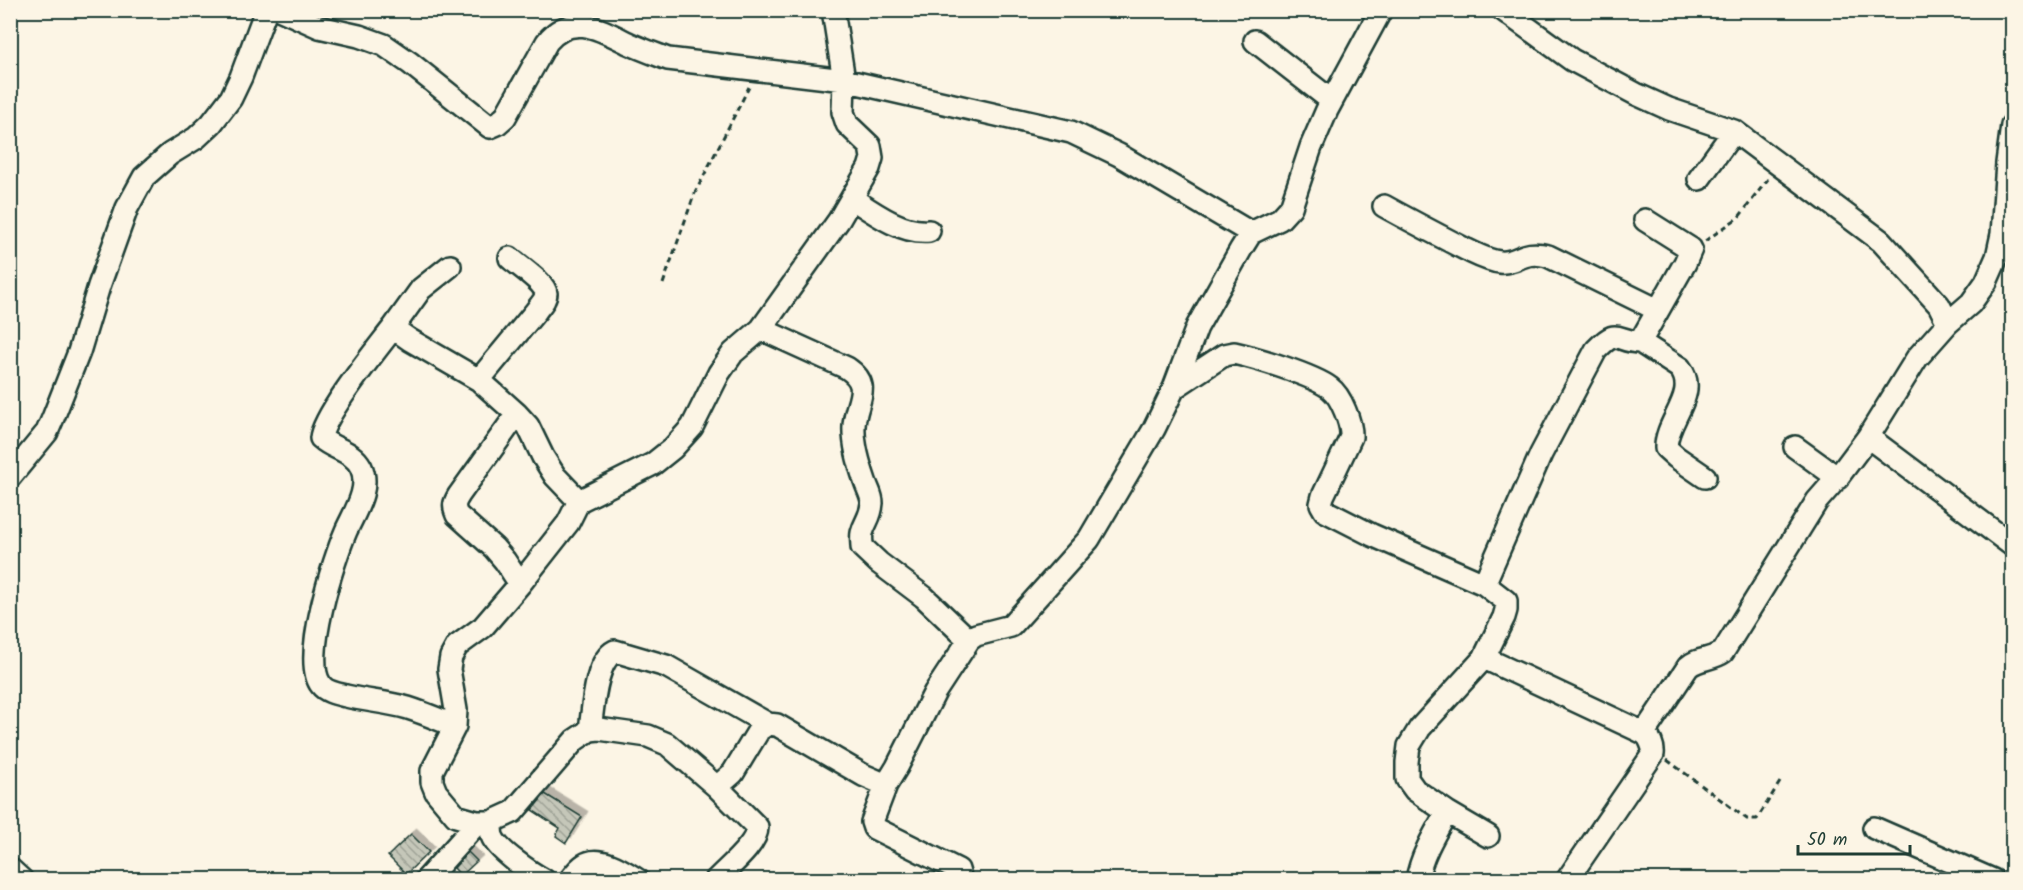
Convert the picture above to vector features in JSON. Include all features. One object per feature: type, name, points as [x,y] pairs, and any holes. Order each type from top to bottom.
[{"type":"street","points":[[10,477],[47,432],[79,352],[99,286],[127,208],[144,177],[170,154],[196,138],[211,124],[231,98],[242,77],[266,10]]},
{"type":"street","points":[[281,10],[319,27],[359,36],[384,45],[490,127],[505,117],[547,42],[555,32],[567,27],[586,26],[600,29],[649,53],[668,59],[844,80],[1018,118],[1071,132],[1119,155],[1251,233]]},
{"type":"street","points":[[544,879],[500,848],[484,822],[456,816],[436,792],[432,782],[432,771],[455,726],[456,710],[449,669],[451,657],[457,646],[483,627],[520,584],[568,523],[579,501],[653,464],[673,448],[692,427],[719,373],[733,353],[761,329],[853,199],[872,158],[870,146],[846,124],[843,112],[844,80],[833,10]]},
{"type":"street","points":[[961,879],[958,870],[874,828],[872,822],[886,784],[935,692],[969,640],[985,632],[1011,626],[1089,539],[1154,429],[1174,388],[1197,327],[1251,233],[1280,219],[1291,207],[1311,147],[1332,101],[1381,10]]},
{"type":"street","points":[[1503,10],[1572,60],[1636,94],[1669,109],[1734,131],[1881,241],[1939,305],[1948,323]]},
{"type":"street","points":[[1255,41],[1332,101]]},
{"type":"street","points":[[1649,742],[1688,667],[1693,662],[1717,657],[1723,652],[1817,501],[1838,478],[1868,437],[1917,358],[1948,323],[1971,303],[1986,282],[1997,257],[2002,234],[2007,163],[2013,125]]},
{"type":"street","points":[[1699,179],[1734,131]]},
{"type":"street","points":[[853,199],[871,211],[904,227],[920,232],[929,231]]},
{"type":"street","points":[[1384,206],[1483,257],[1508,262],[1528,253],[1548,256],[1658,310]]},
{"type":"street","points":[[1640,342],[1691,249],[1645,220]]},
{"type":"street","points":[[479,380],[544,300],[546,294],[545,288],[510,258]]},
{"type":"street","points":[[450,266],[421,289],[340,400],[322,432],[321,438],[327,443],[344,449],[352,455],[361,467],[364,480],[358,504],[345,532],[327,588],[316,634],[314,667],[321,685],[334,693],[409,708],[455,726]]},
{"type":"street","points":[[393,328],[479,380],[517,414],[528,426],[555,476],[579,501]]},
{"type":"street","points":[[761,329],[847,368],[857,375],[861,382],[861,394],[854,426],[856,447],[872,499],[870,517],[862,534],[862,547],[924,597],[969,640]]},
{"type":"street","points":[[1484,584],[1541,454],[1596,350],[1608,338],[1618,335],[1633,342],[1640,342],[1680,368],[1686,385],[1684,399],[1666,438],[1666,448],[1705,477]]},
{"type":"street","points":[[1174,388],[1224,355],[1234,353],[1314,379],[1332,389],[1352,427],[1351,437],[1323,496],[1321,504],[1325,511],[1382,540],[1484,584],[1506,602],[1506,610],[1484,658],[1420,728],[1409,746],[1407,779],[1415,790],[1488,836]]},
{"type":"street","points":[[517,414],[459,495],[454,503],[454,509],[457,515],[494,548],[520,584]]},
{"type":"street","points":[[1868,437],[2013,545]]},
{"type":"street","points":[[1794,447],[1838,478]]},
{"type":"street","points":[[590,730],[595,690],[607,658],[615,651],[666,666],[863,775],[886,784]]},
{"type":"street","points":[[1484,658],[1649,742],[1653,754],[1567,879]]},
{"type":"street","points":[[717,787],[733,773],[759,730],[768,723]]},
{"type":"street","points":[[426,879],[484,822],[513,812],[574,740],[590,730],[600,729],[648,736],[667,744],[717,787],[757,827],[758,834],[753,842],[716,879]]},
{"type":"street","points":[[1417,879],[1432,839],[1447,812]]},
{"type":"street","points":[[1874,828],[1994,879]]},
{"type":"street","points":[[570,879],[584,864],[594,861],[614,865],[638,879]]},
{"type":"street","points":[[10,869],[22,879]]},
{"type":"path","points":[[663,284],[694,195],[758,69]]},
{"type":"path","points":[[1691,249],[1714,237],[1739,216],[1779,164]]},
{"type":"path","points":[[1649,742],[1747,819],[1757,819],[1780,782]]},
{"type":"building","points":[[545,794],[582,817],[566,843],[556,836],[560,828],[532,810]]},
{"type":"building","points":[[411,834],[429,852],[406,874],[388,856]]},
{"type":"building","points":[[468,852],[477,861],[461,876],[454,868]]}]
